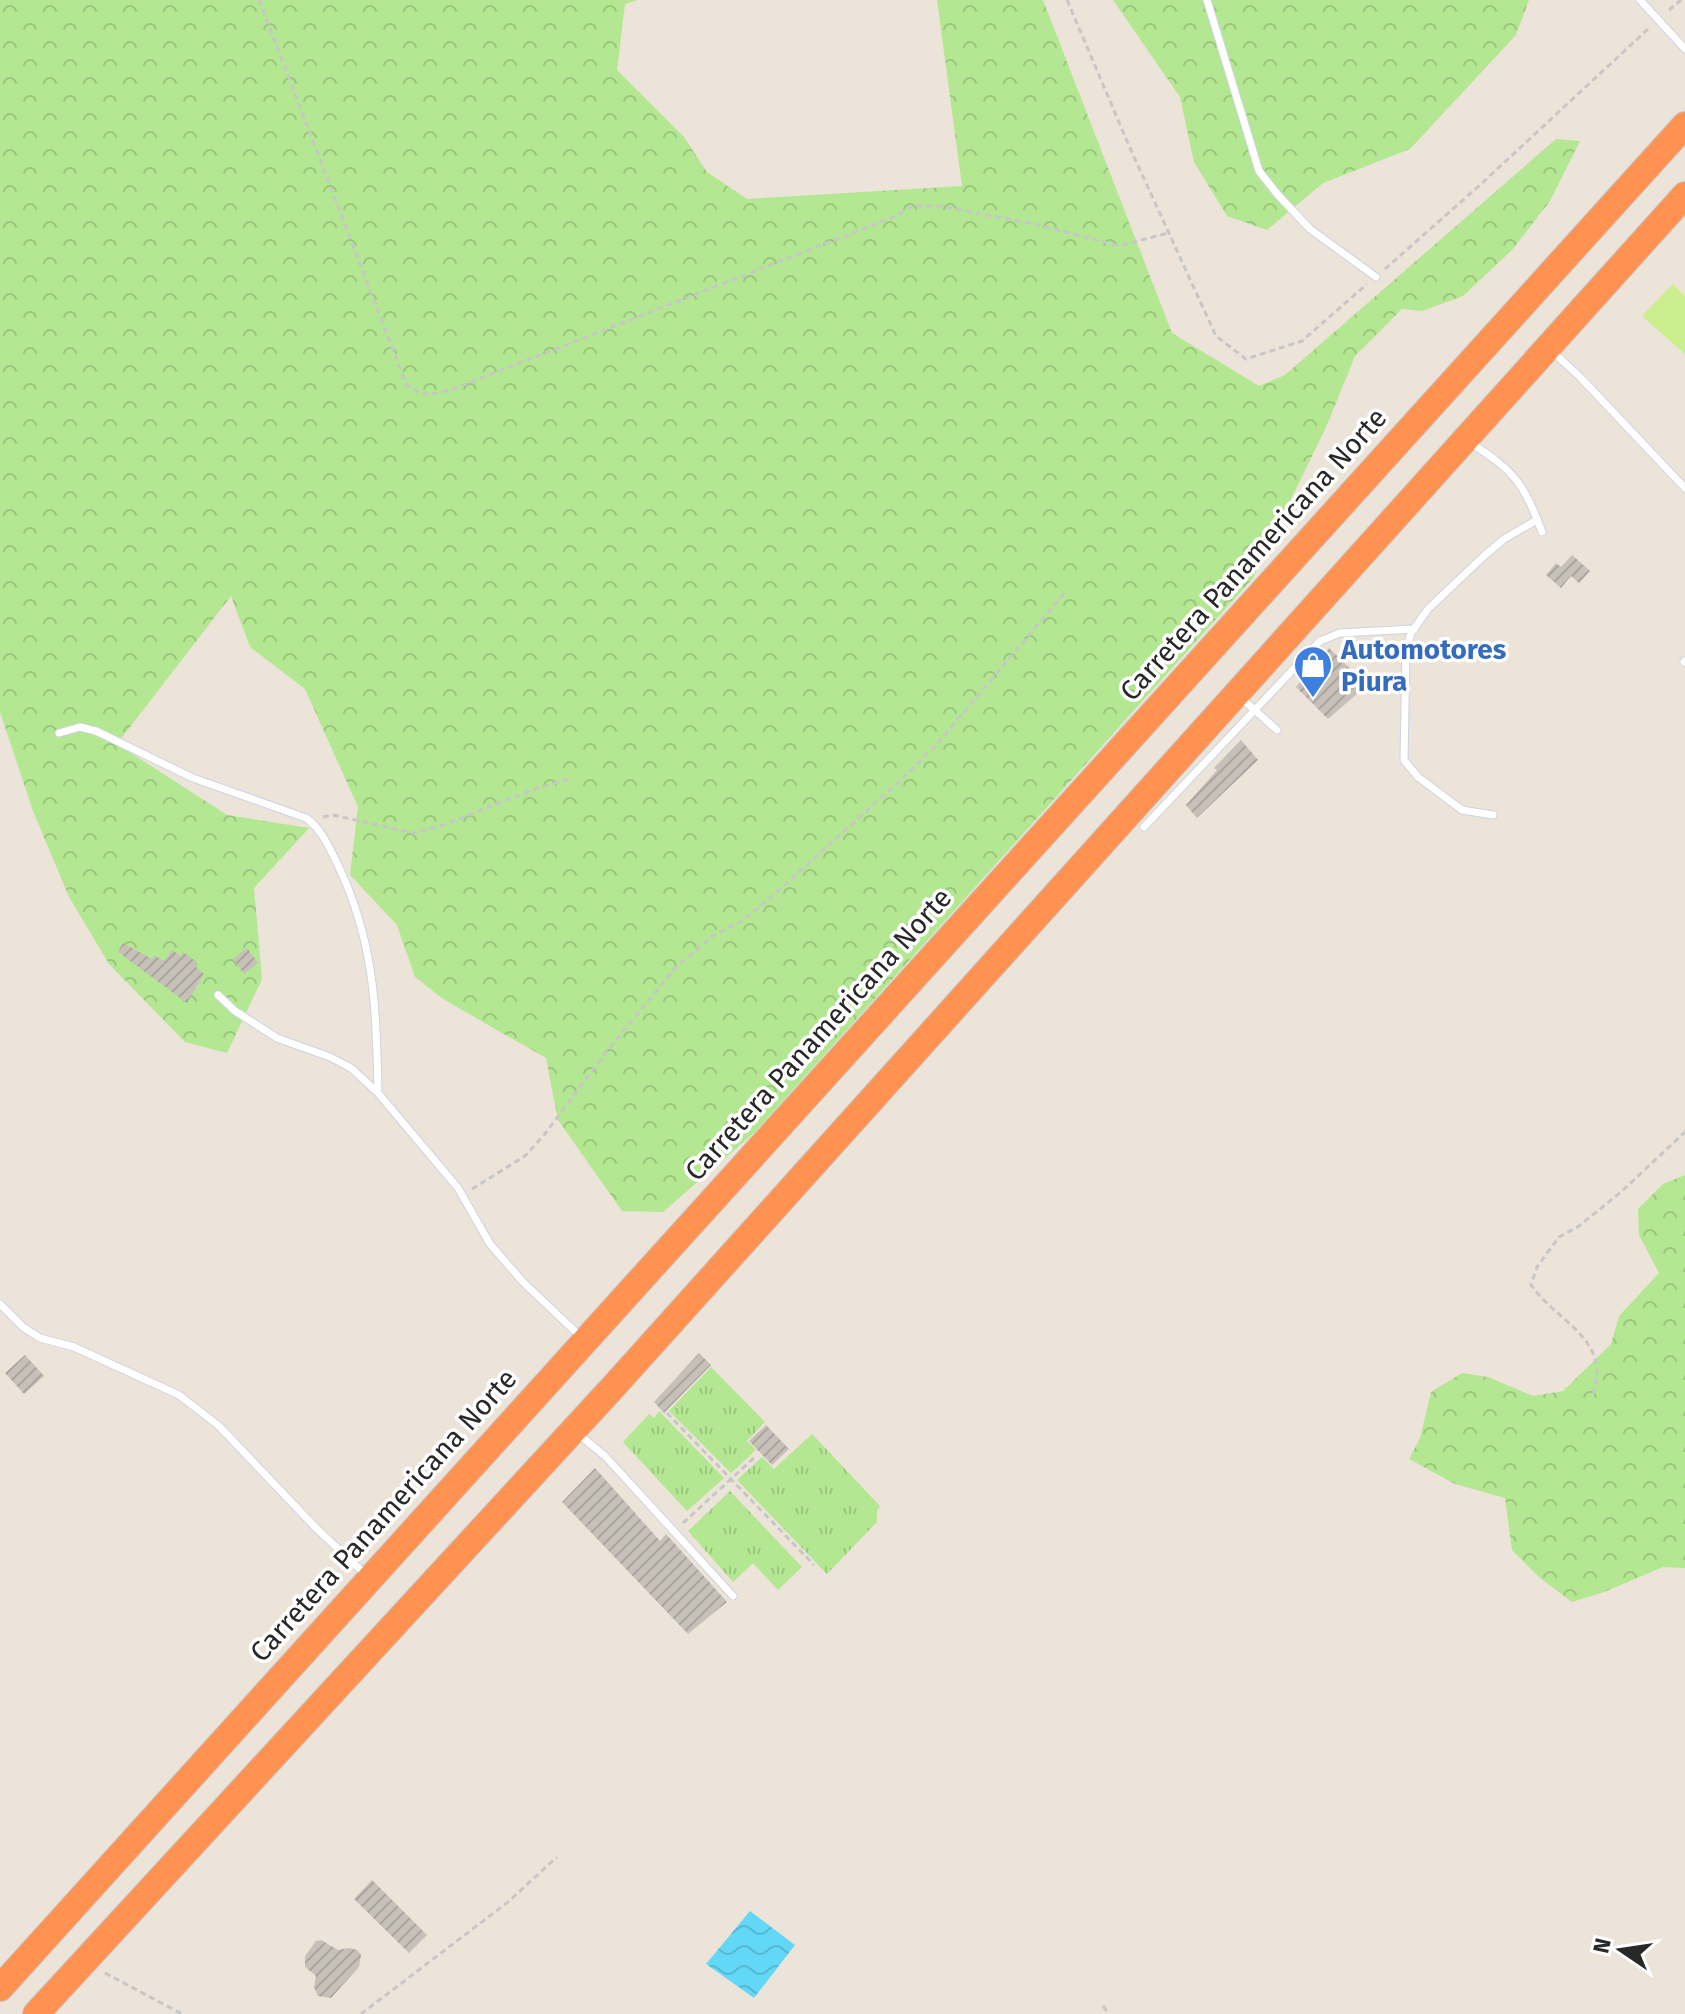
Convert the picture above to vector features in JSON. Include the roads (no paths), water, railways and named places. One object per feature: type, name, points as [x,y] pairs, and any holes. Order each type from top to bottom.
[{"type":"highway","name":"Carretera Panamericana Norte","points":[[0,1988],[1685,125]]},
{"type":"highway","points":[[36,2014],[1245,701],[1465,439],[1685,195]]},
{"type":"lane","points":[[1207,0],[1259,171],[1310,229],[1376,277]]},
{"type":"lane","points":[[1640,0],[1685,49]]},
{"type":"lane","points":[[1548,348],[1581,378],[1685,488]]},
{"type":"lane","points":[[1465,439],[1521,484],[1542,532]]},
{"type":"lane","points":[[1493,815],[1462,810],[1418,777],[1404,760],[1406,651],[1414,629],[1428,609],[1504,539],[1537,520]]},
{"type":"lane","points":[[1144,827],[1245,701],[1320,641],[1340,633],[1414,629]]},
{"type":"lane","points":[[1245,701],[1277,730]]},
{"type":"lane","points":[[59,733],[80,727],[96,731],[193,778],[306,818],[314,824],[329,847],[352,896],[368,949],[376,1004],[378,1093]]},
{"type":"lane","points":[[218,995],[235,1011],[277,1038],[351,1068],[378,1093],[446,1172],[490,1244],[523,1282],[585,1340]]},
{"type":"lane","points":[[0,1304],[23,1327],[40,1338],[74,1347],[179,1395],[219,1426],[316,1528],[370,1578]]},
{"type":"lane","points":[[574,1430],[605,1456],[733,1596]]},
{"type":"water","points":[[750,1911],[795,1945],[754,1998],[706,1964]]},
{"type":"place","name":"Automotores Piura","points":[[1313,699]]}]
